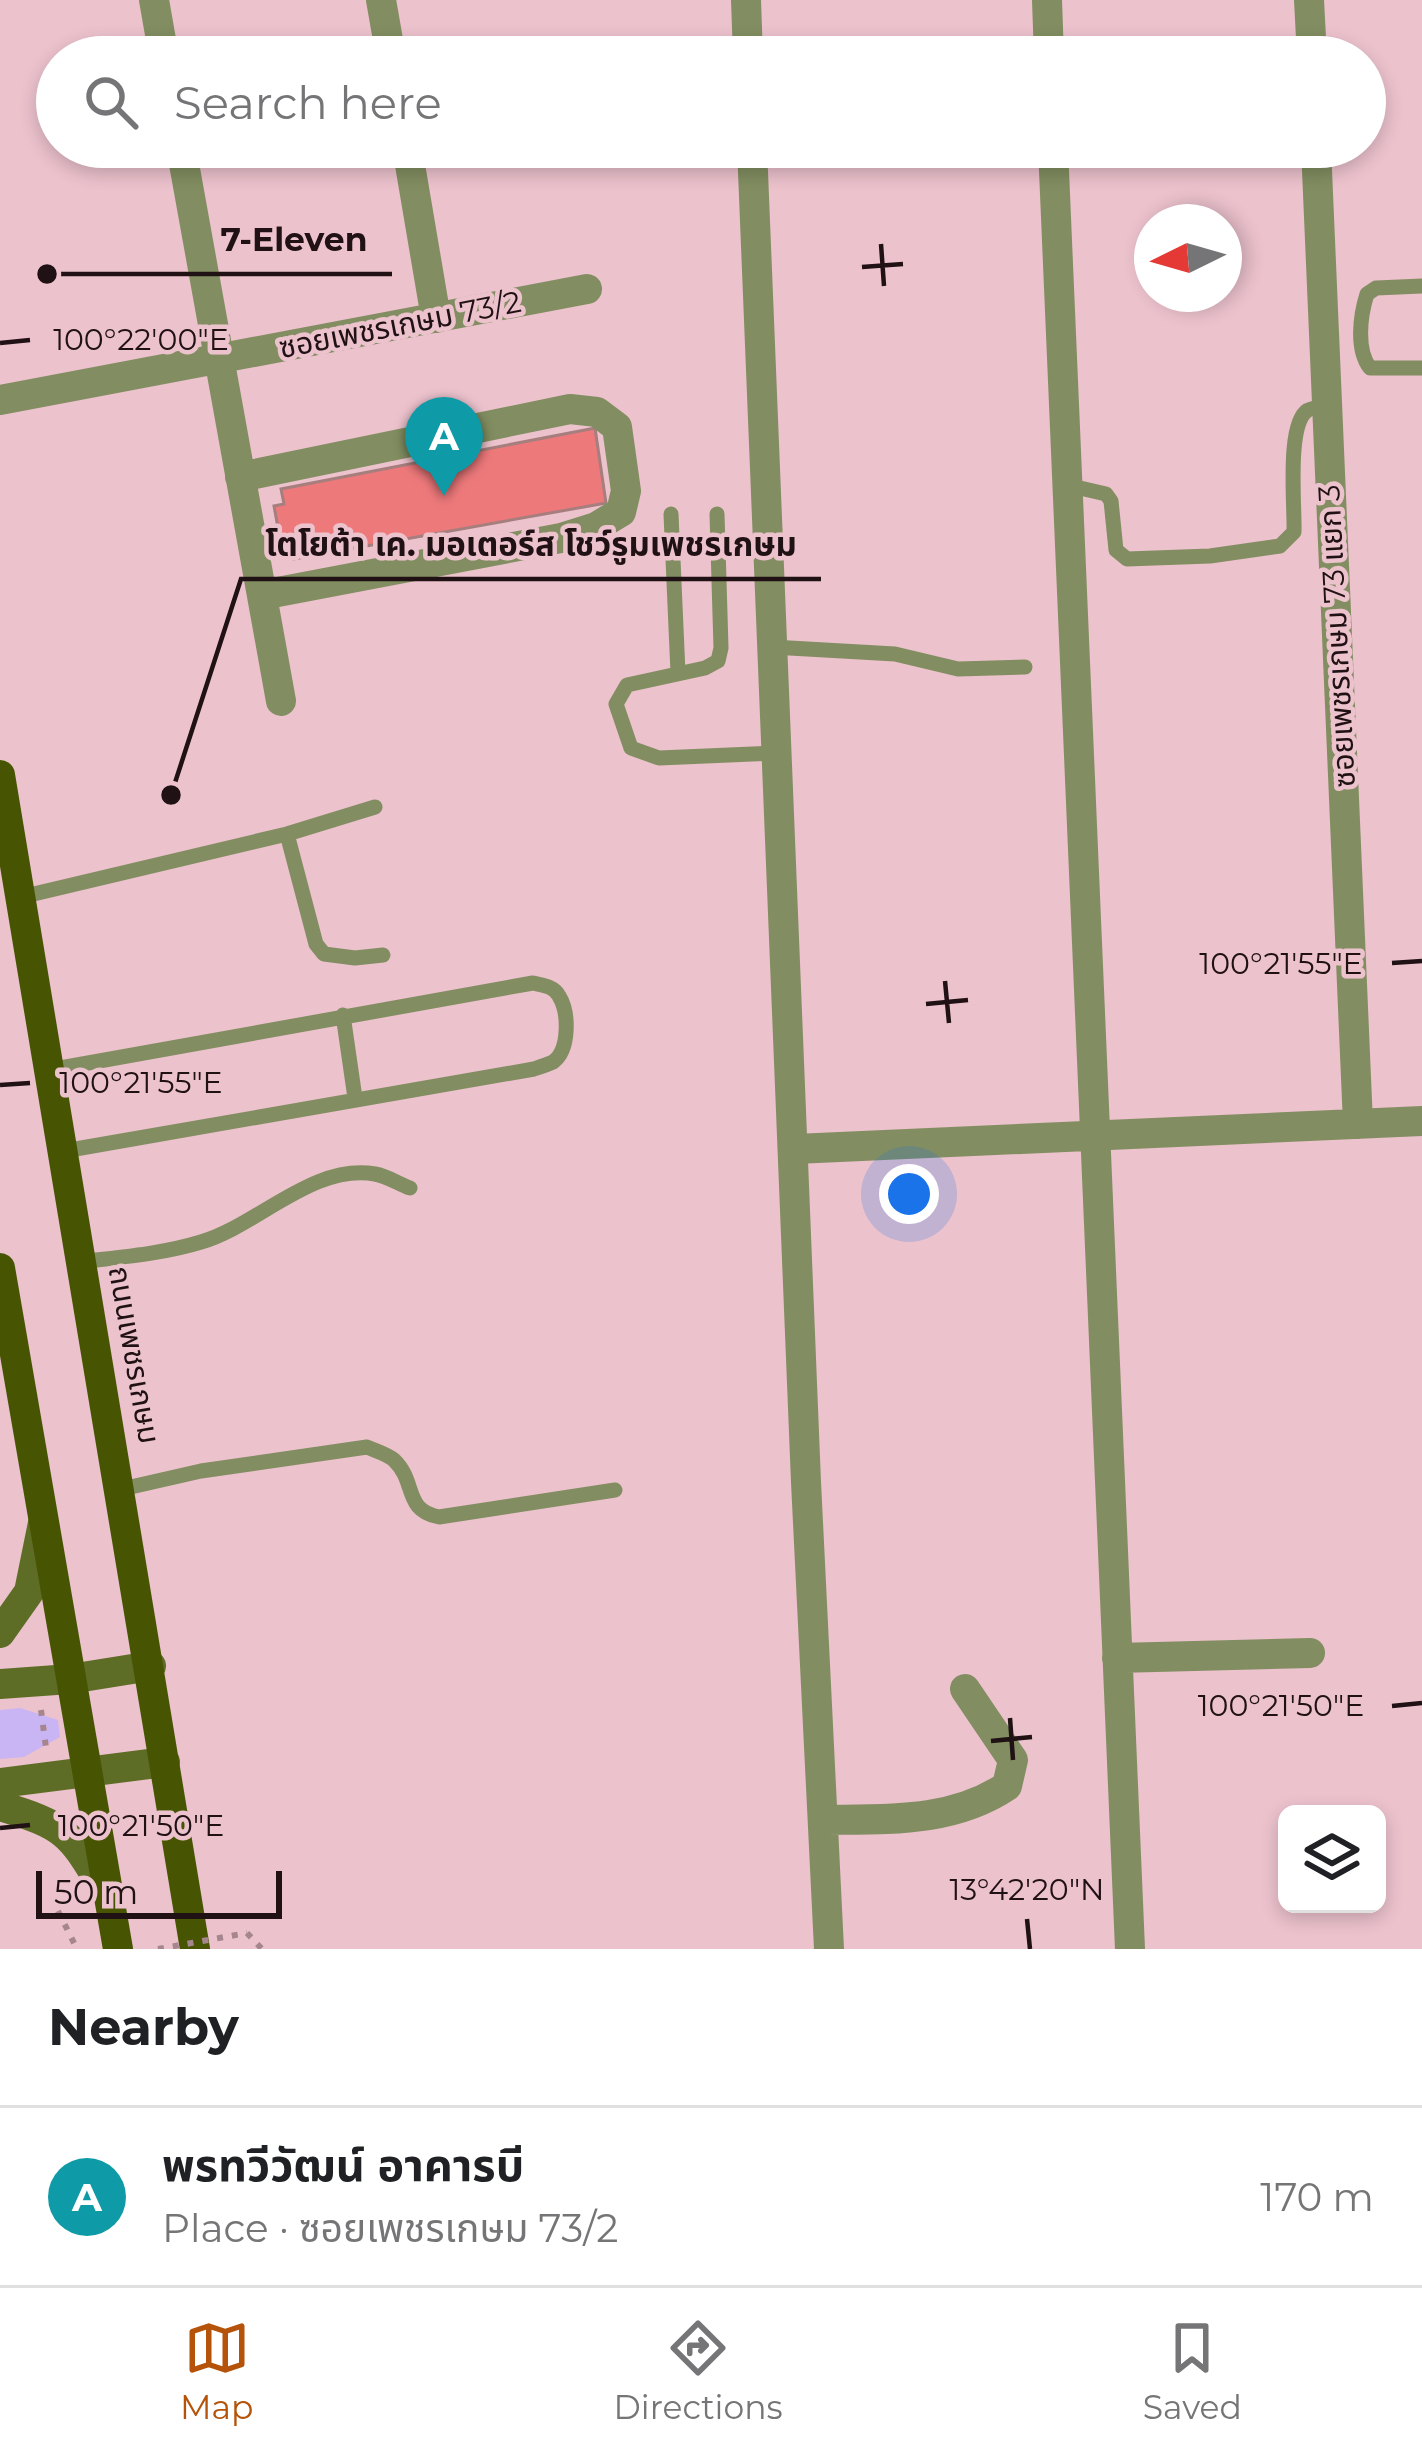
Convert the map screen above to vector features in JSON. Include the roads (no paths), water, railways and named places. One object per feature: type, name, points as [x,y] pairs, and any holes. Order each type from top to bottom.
[{"type":"main road","name":"ถนนเพชรเกษม","points":[[0,775],[195,1949]]},
{"type":"main road","points":[[1,1284],[118,1949]]},
{"type":"main road","points":[[0,1633],[29,1592],[44,1520]]},
{"type":"main road","points":[[0,1684],[151,1666]]},
{"type":"main road","points":[[0,1783],[165,1762]]},
{"type":"main road","points":[[0,1806],[70,1834],[109,1897]]},
{"type":"street","points":[[154,0],[160,36]]},
{"type":"street","points":[[381,0],[387,36]]},
{"type":"street","points":[[746,0],[747,36]]},
{"type":"street","points":[[1047,0],[1048,36]]},
{"type":"street","points":[[1309,0],[1311,36]]},
{"type":"street","points":[[185,168],[281,701]]},
{"type":"street","points":[[410,168],[436,318]]},
{"type":"street","points":[[753,168],[829,1949]]},
{"type":"street","points":[[1054,168],[1130,1949]]},
{"type":"street","name":"ซอยเพชรเกษม 73 แยก 3","points":[[1317,168],[1358,1124]]},
{"type":"street","name":"ซอยเพชรเกษม 73/2","points":[[0,400],[587,289]]},
{"type":"street","points":[[240,477],[570,409],[597,412],[616,428],[626,491],[621,512],[596,527],[561,538],[262,596]]},
{"type":"street","points":[[795,1149],[1422,1121]]},
{"type":"street","points":[[1117,1658],[1310,1653]]},
{"type":"street","points":[[823,1820],[905,1819],[954,1812],[981,1803],[1006,1786],[1012,1760],[965,1689]]},
{"type":"lane","points":[[1422,286],[1376,288],[1366,294],[1361,337],[1364,361],[1370,368],[1422,368]]},
{"type":"lane","points":[[1325,341],[1361,337]]},
{"type":"lane","points":[[1067,485],[1106,494],[1111,501],[1116,550],[1127,559],[1210,556],[1280,546],[1294,532],[1294,439],[1299,420],[1308,409],[1327,406]]},
{"type":"lane","points":[[670,514],[678,674]]},
{"type":"lane","points":[[717,514],[718,661],[641,680],[619,693],[620,722],[632,748],[659,758],[776,753]]},
{"type":"lane","points":[[771,646],[895,654],[958,669],[1025,667]]},
{"type":"lane","points":[[21,897],[287,834],[375,807]]},
{"type":"lane","points":[[287,834],[316,944],[323,953],[355,958],[383,955]]},
{"type":"lane","points":[[49,1070],[533,983],[551,987],[560,997],[566,1032],[562,1051],[552,1062],[534,1069],[64,1150]]},
{"type":"lane","points":[[343,1015],[355,1098]]},
{"type":"lane","points":[[80,1262],[200,1243],[334,1179],[374,1174],[410,1188]]},
{"type":"lane","points":[[122,1489],[202,1471],[367,1448],[392,1458],[407,1479],[416,1507],[423,1514],[439,1517],[616,1490]]},
{"type":"place","name":"7-Eleven","points":[[47,274]]},
{"type":"place","name":"พรทวีวัฒน์ อาคารบี","points":[[444,496]]},
{"type":"place","name":"โตโยต้า เค. มอเตอร์ส โชว์รูมเพชรเกษม","points":[[171,795]]}]
